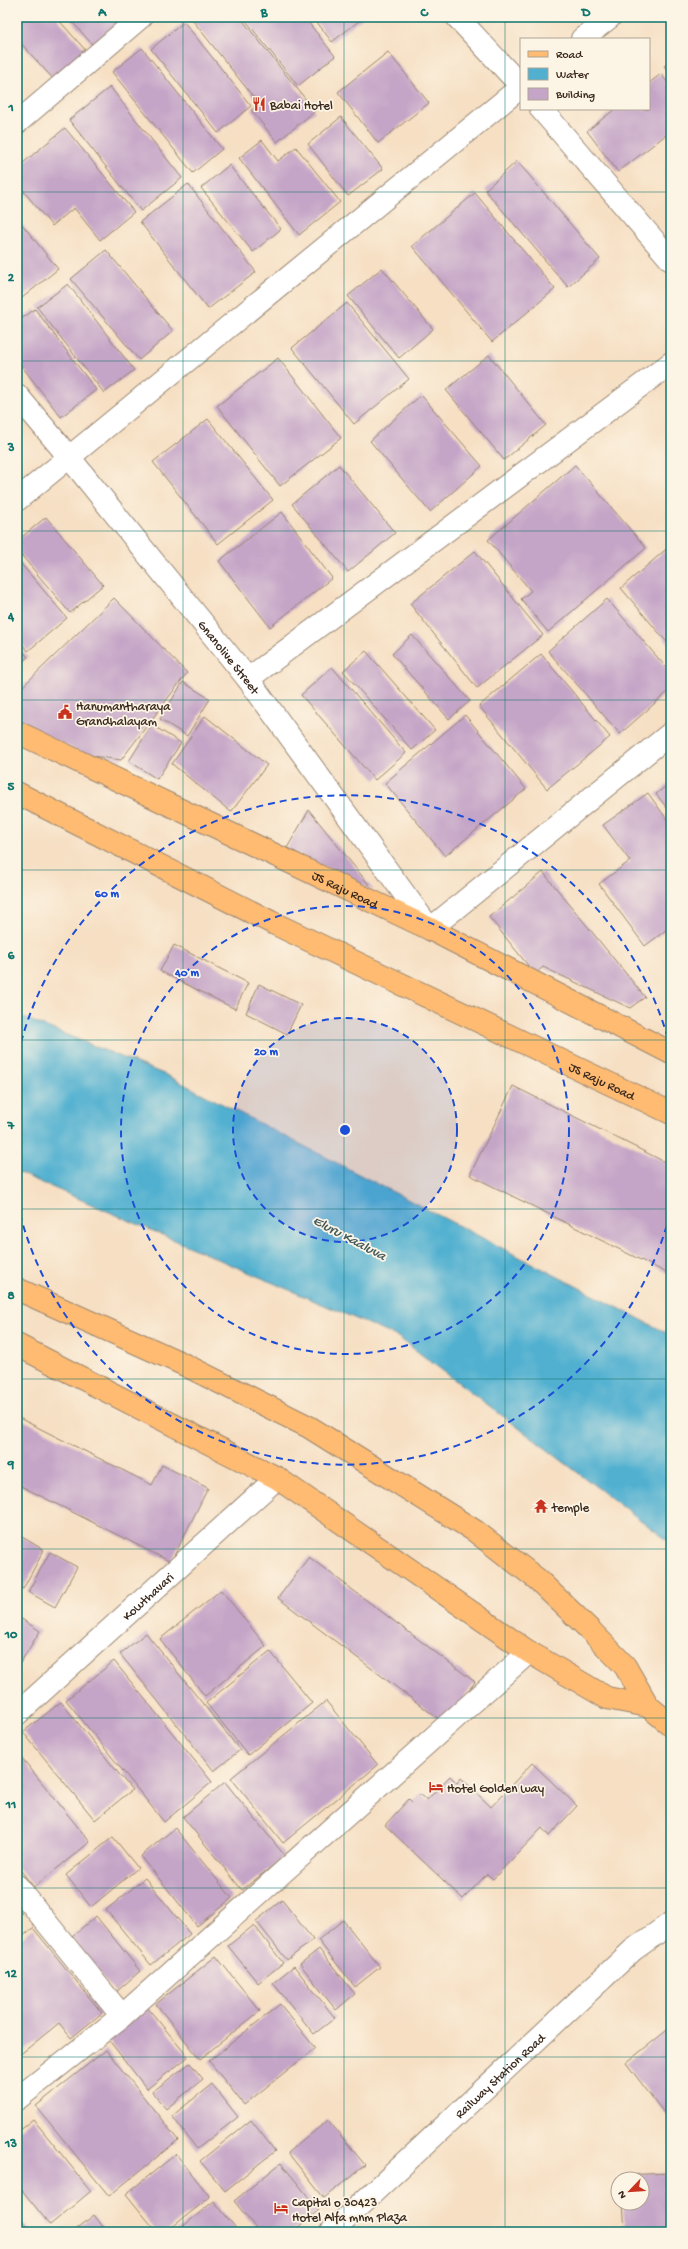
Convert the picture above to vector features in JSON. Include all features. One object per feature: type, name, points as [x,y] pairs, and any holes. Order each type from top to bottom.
[{"type":"main road","name":"JS Raju Road","points":[[17,732],[430,929],[671,1053]]},
{"type":"main road","name":"JS Raju Road","points":[[17,793],[270,922],[671,1113]]},
{"type":"main road","points":[[17,1289],[181,1363],[309,1427],[475,1531],[536,1578],[590,1630],[625,1666],[648,1706],[671,1725]]},
{"type":"main road","points":[[17,1345],[277,1478],[528,1652],[607,1698],[648,1706]]},
{"type":"street","points":[[17,123],[140,17]]},
{"type":"street","points":[[458,17],[520,86]]},
{"type":"street","points":[[583,38],[610,17]]},
{"type":"street","points":[[17,500],[520,88]]},
{"type":"street","points":[[541,110],[671,260]]},
{"type":"street","points":[[248,679],[671,363]]},
{"type":"street","name":"Gnanolive Street","points":[[17,395],[69,457],[248,679],[430,929]]},
{"type":"street","points":[[430,929],[671,733]]},
{"type":"street","name":"Kowthavari","points":[[17,1714],[277,1478]]},
{"type":"street","points":[[17,2099],[122,2016],[528,1652]]},
{"type":"street","points":[[17,1886],[122,2016]]},
{"type":"street","name":"Railway Station Road","points":[[331,2232],[633,1950],[671,1923]]},
{"type":"water","name":"Eluru Kaaluva","points":[[17,1015],[166,1075],[671,1335],[671,1543],[398,1337],[17,1172]]},
{"type":"building","points":[[17,17],[56,17],[88,53],[56,82],[17,39]]},
{"type":"building","points":[[68,17],[138,17],[99,52]]},
{"type":"building","points":[[190,17],[240,17],[315,111],[277,142],[251,110],[259,104]]},
{"type":"building","points":[[243,17],[304,17],[335,56],[298,86]]},
{"type":"building","points":[[313,17],[364,17],[332,42]]},
{"type":"building","points":[[184,22],[251,106],[218,133],[151,49]]},
{"type":"building","points":[[142,48],[222,149],[193,173],[112,72]]},
{"type":"building","points":[[388,52],[429,103],[378,143],[338,92]]},
{"type":"building","points":[[671,61],[671,75],[664,66]]},
{"type":"building","points":[[661,74],[671,87],[671,131],[618,172],[587,131],[614,110],[650,110],[650,82]]},
{"type":"building","points":[[110,87],[182,178],[141,211],[69,120]]},
{"type":"building","points":[[341,117],[383,169],[348,196],[308,144]]},
{"type":"building","points":[[65,128],[134,212],[100,240],[74,208],[52,226],[17,183],[17,168]]},
{"type":"building","points":[[262,140],[278,161],[296,147],[340,202],[299,235],[239,158]]},
{"type":"building","points":[[517,161],[600,259],[568,287],[485,190]]},
{"type":"building","points":[[229,165],[281,229],[253,252],[201,188]]},
{"type":"building","points":[[188,184],[256,272],[208,309],[140,222]]},
{"type":"building","points":[[475,193],[555,289],[492,342],[412,246]]},
{"type":"building","points":[[17,218],[58,269],[17,302]]},
{"type":"building","points":[[106,250],[173,331],[139,360],[71,279]]},
{"type":"building","points":[[382,268],[433,329],[399,358],[348,296]]},
{"type":"building","points":[[68,284],[134,370],[104,393],[37,307]]},
{"type":"building","points":[[347,303],[409,379],[354,424],[292,348]]},
{"type":"building","points":[[35,309],[96,390],[61,417],[17,360],[17,322]]},
{"type":"building","points":[[489,355],[546,425],[504,460],[446,390]]},
{"type":"building","points":[[278,358],[341,438],[280,486],[217,406]]},
{"type":"building","points":[[421,395],[482,466],[430,512],[370,441]]},
{"type":"building","points":[[208,419],[273,500],[218,544],[153,462]]},
{"type":"building","points":[[339,465],[395,533],[348,572],[292,504]]},
{"type":"building","points":[[575,465],[646,548],[548,632],[521,599],[531,591],[488,540]]},
{"type":"building","points":[[282,512],[332,578],[270,627],[219,561]]},
{"type":"building","points":[[46,517],[103,585],[70,613],[17,550],[17,541]]},
{"type":"building","points":[[671,545],[671,647],[621,588]]},
{"type":"building","points":[[475,551],[543,635],[477,688],[410,604]]},
{"type":"building","points":[[17,559],[67,618],[28,651],[17,638]]},
{"type":"building","points":[[114,598],[187,673],[121,760],[86,755],[17,722],[17,692]]},
{"type":"building","points":[[607,599],[671,673],[671,689],[620,734],[548,651]]},
{"type":"building","points":[[412,635],[470,701],[449,719],[392,654]]},
{"type":"building","points":[[17,645],[28,657],[17,666]]},
{"type":"building","points":[[366,651],[435,730],[412,750],[343,671]]},
{"type":"building","points":[[541,654],[610,737],[547,789],[479,706]]},
{"type":"building","points":[[332,667],[406,753],[375,780],[301,695]]},
{"type":"building","points":[[183,682],[210,699],[187,736],[160,719]]},
{"type":"building","points":[[465,715],[526,789],[445,856],[385,783]]},
{"type":"building","points":[[205,716],[267,765],[231,812],[172,764]]},
{"type":"building","points":[[152,725],[181,743],[157,779],[129,761]]},
{"type":"building","points":[[671,782],[671,813],[656,794]]},
{"type":"building","points":[[648,793],[671,825],[671,937],[666,930],[645,946],[599,884],[630,861],[603,825]]},
{"type":"building","points":[[309,810],[374,891],[287,848]]},
{"type":"building","points":[[543,872],[645,997],[630,1008],[543,967],[535,974],[489,917]]},
{"type":"building","points":[[174,945],[248,983],[235,1009],[160,971]]},
{"type":"building","points":[[259,984],[301,1005],[287,1034],[246,1013]]},
{"type":"building","points":[[513,1086],[671,1165],[671,1275],[470,1175]]},
{"type":"building","points":[[17,1417],[152,1485],[162,1465],[208,1488],[171,1562],[17,1484]]},
{"type":"building","points":[[17,1534],[44,1550],[23,1589],[17,1585]]},
{"type":"building","points":[[50,1552],[77,1567],[55,1607],[28,1592]]},
{"type":"building","points":[[309,1557],[475,1682],[444,1723],[278,1598]]},
{"type":"building","points":[[221,1590],[266,1646],[205,1696],[160,1639]]},
{"type":"building","points":[[17,1616],[40,1631],[17,1668]]},
{"type":"building","points":[[146,1633],[240,1750],[214,1771],[120,1654]]},
{"type":"building","points":[[270,1651],[312,1703],[248,1755],[206,1703]]},
{"type":"building","points":[[114,1661],[212,1782],[164,1822],[66,1700]]},
{"type":"building","points":[[326,1701],[378,1765],[283,1843],[231,1778]]},
{"type":"building","points":[[61,1702],[132,1790],[95,1820],[23,1732]]},
{"type":"building","points":[[17,1752],[90,1842],[34,1887],[17,1866]]},
{"type":"building","points":[[532,1763],[577,1806],[549,1836],[542,1828],[493,1879],[487,1874],[463,1899],[385,1825],[409,1799],[412,1802],[420,1794],[427,1800],[450,1776],[457,1783],[461,1778],[491,1807]]},
{"type":"building","points":[[225,1782],[285,1856],[242,1890],[183,1817]]},
{"type":"building","points":[[175,1828],[232,1898],[197,1926],[141,1856]]},
{"type":"building","points":[[113,1837],[138,1868],[91,1907],[66,1875]]},
{"type":"building","points":[[145,1878],[190,1934],[151,1965],[106,1910]]},
{"type":"building","points":[[282,1900],[313,1940],[287,1960],[256,1921]]},
{"type":"building","points":[[17,1907],[22,1913],[17,1918]]},
{"type":"building","points":[[96,1916],[140,1971],[115,1993],[71,1937]]},
{"type":"building","points":[[343,1920],[380,1967],[355,1987],[318,1940]]},
{"type":"building","points":[[254,1925],[283,1963],[258,1983],[228,1946]]},
{"type":"building","points":[[33,1928],[102,2013],[71,2038],[59,2023],[17,2057],[17,1994],[21,1990],[17,1986],[17,1941]]},
{"type":"building","points":[[319,1949],[355,1994],[336,2010],[300,1964]]},
{"type":"building","points":[[216,1956],[260,2011],[200,2059],[156,2004]]},
{"type":"building","points":[[294,1966],[335,2018],[314,2034],[273,1983]]},
{"type":"building","points":[[280,2004],[315,2048],[244,2105],[209,2061]]},
{"type":"building","points":[[147,2007],[188,2057],[147,2089],[108,2039]]},
{"type":"building","points":[[671,2027],[671,2122],[626,2063]]},
{"type":"building","points":[[106,2050],[178,2140],[109,2196],[36,2106]]},
{"type":"building","points":[[190,2063],[203,2079],[166,2109],[152,2092]]},
{"type":"building","points":[[212,2084],[238,2117],[197,2149],[172,2116]]},
{"type":"building","points":[[33,2119],[91,2191],[50,2225],[17,2184],[17,2132]]},
{"type":"building","points":[[251,2120],[275,2151],[225,2191],[200,2161]]},
{"type":"building","points":[[328,2120],[365,2165],[324,2198],[288,2153]]},
{"type":"building","points":[[176,2154],[210,2197],[166,2232],[157,2232],[126,2194]]},
{"type":"building","points":[[281,2163],[319,2210],[292,2232],[259,2232],[234,2201]]},
{"type":"building","points":[[671,2173],[671,2232],[625,2232],[624,2211],[650,2211],[650,2174]]},
{"type":"building","points":[[214,2201],[239,2232],[176,2232]]},
{"type":"building","points":[[17,2214],[32,2232],[17,2232]]},
{"type":"building","points":[[94,2215],[107,2232],[73,2232]]},
{"type":"place","name":"Babai Hotel","points":[[259,104]]},
{"type":"place","name":"Hanumantharaya Grandhalayam","points":[[65,712]]},
{"type":"place","name":"temple","points":[[541,1506]]},
{"type":"place","name":"Hotel Golden way","points":[[436,1787]]},
{"type":"place","name":"Capital o 30423 Hotel Alfa mnm Plaza","points":[[281,2208]]}]
